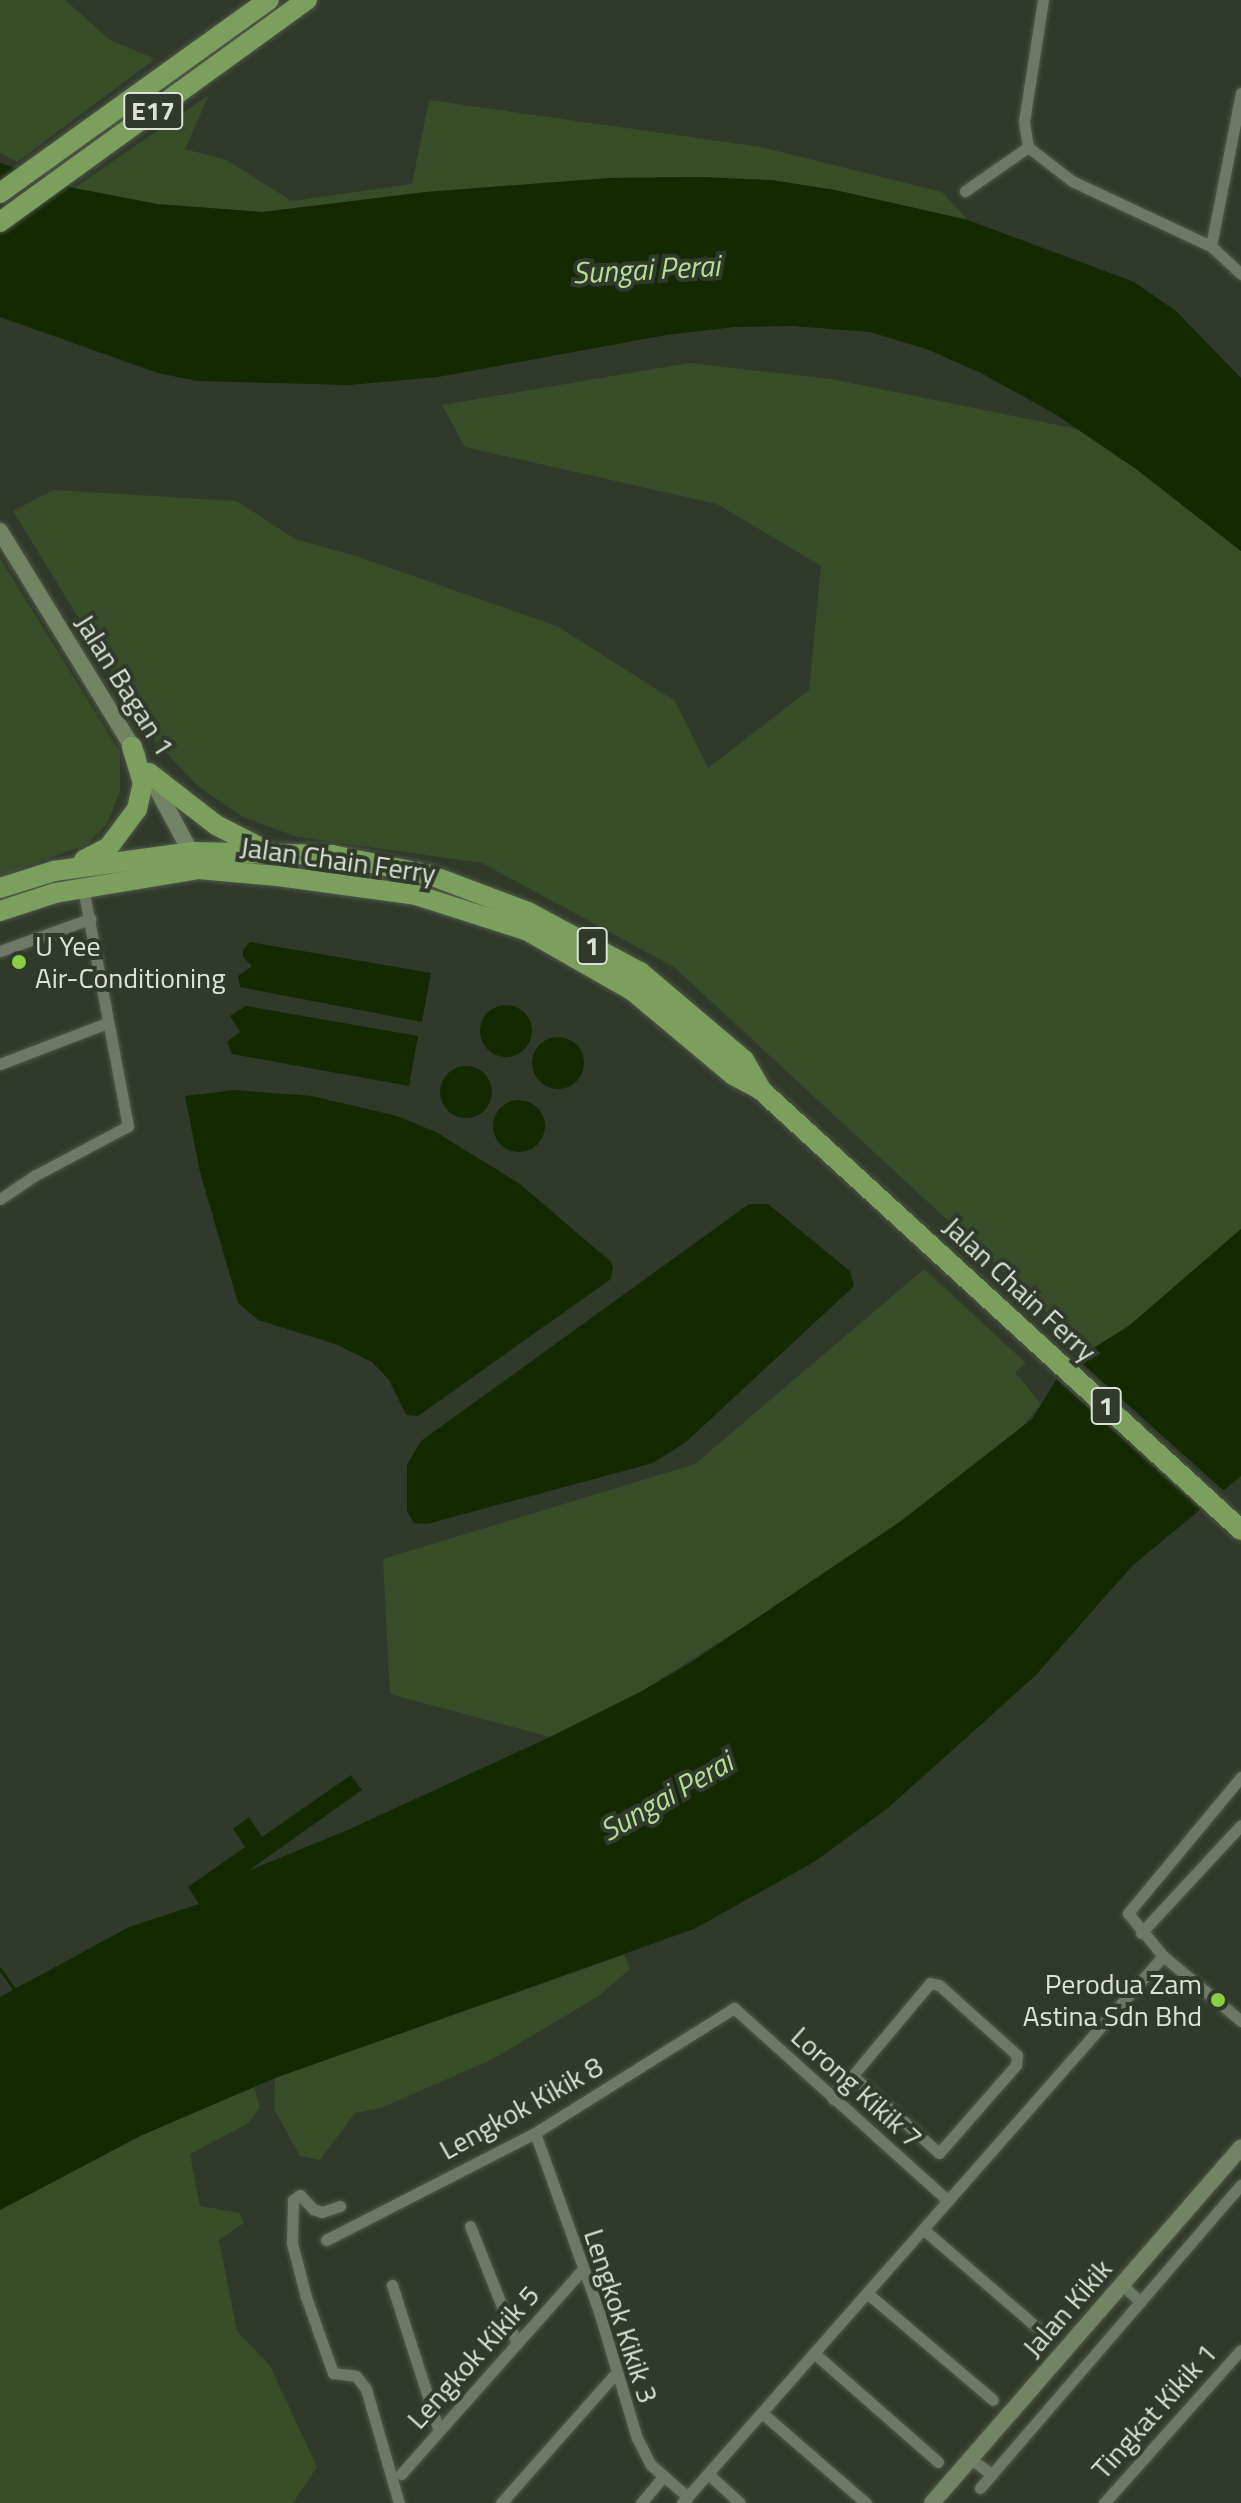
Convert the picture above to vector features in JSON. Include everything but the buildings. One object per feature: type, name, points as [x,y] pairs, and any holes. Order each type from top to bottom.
[{"type":"highway","name":"E17","points":[[0,193],[269,0]]},
{"type":"highway","name":"E17","points":[[0,222],[307,0]]},
{"type":"highway","points":[[54,871],[100,854],[133,818],[143,783],[132,747]]},
{"type":"highway","points":[[149,773],[216,825],[269,852]]},
{"type":"highway","name":"Jalan Chain Ferry","points":[[0,888],[54,871],[196,861],[269,852],[332,855],[430,875],[528,912],[640,972],[744,1060],[761,1090]]},
{"type":"highway","name":"Jalan Chain Ferry","points":[[0,911],[41,896],[196,861],[416,895],[528,931],[633,991],[733,1075],[761,1090],[1241,1530]]},
{"type":"street","points":[[1043,0],[1024,122],[1028,147],[1072,181],[1211,246],[1241,274]]},
{"type":"street","points":[[1211,246],[1241,93]]},
{"type":"street","points":[[965,191],[1028,147]]},
{"type":"street","name":"Jalan Bagan 1","points":[[0,531],[149,773],[196,861]]},
{"type":"street","points":[[0,1199],[34,1176],[128,1126],[83,887]]},
{"type":"street","points":[[0,951],[90,919]]},
{"type":"street","points":[[0,1064],[107,1023]]},
{"type":"street","points":[[1239,2014],[1163,1956],[1130,1920],[1128,1910],[1241,1777]]},
{"type":"street","points":[[1141,1933],[1241,1825]]},
{"type":"street","points":[[685,2500],[1163,1956]]},
{"type":"street","points":[[833,2099],[930,1983],[939,1985],[1017,2055],[1016,2065],[939,2153],[853,2076]]},
{"type":"street","name":"Lorong Kikik 7","points":[[734,2008],[948,2201]]},
{"type":"street","name":"Lengkok Kikik 8","points":[[326,2240],[535,2133],[734,2008]]},
{"type":"street","name":"Lengkok Kikik 3","points":[[535,2133],[581,2271],[600,2315],[637,2438],[651,2465],[685,2500]]},
{"type":"street","name":"Jalan Kikik","points":[[935,2502],[1241,2147]]},
{"type":"street","name":"Jalan Kikik","points":[[980,2488],[1241,2185]]},
{"type":"street","points":[[340,2206],[322,2212],[313,2209],[300,2195],[293,2200],[292,2243],[333,2373],[356,2376],[366,2389],[399,2503]]},
{"type":"street","points":[[470,2226],[517,2344]]},
{"type":"street","points":[[923,2229],[1048,2337]]},
{"type":"street","name":"Lengkok Kikik 5","points":[[401,2474],[581,2271]]},
{"type":"street","points":[[392,2285],[439,2431]]},
{"type":"street","points":[[1122,2285],[1141,2302]]},
{"type":"street","points":[[867,2293],[993,2400]]},
{"type":"street","name":"Tingkat Kikik 1","points":[[1104,2503],[1241,2350]]},
{"type":"street","points":[[814,2353],[938,2462]]},
{"type":"street","points":[[501,2503],[616,2373]]},
{"type":"street","points":[[762,2413],[866,2503]]},
{"type":"street","points":[[971,2459],[992,2475]]},
{"type":"street","points":[[708,2474],[740,2503]]},
{"type":"street","points":[[641,2503],[663,2477]]},
{"type":"shaded area","points":[[0,0],[65,0],[110,40],[155,59],[17,162],[0,153]]},
{"type":"shaded area","points":[[209,95],[185,149],[226,160],[292,201],[412,184],[429,100],[761,147],[942,192],[968,220],[835,190],[771,180],[697,177],[610,178],[426,192],[263,212],[157,204],[74,188]]},
{"type":"shaded area","points":[[689,363],[831,379],[1077,429],[1137,469],[1241,551],[1241,1229],[1130,1325],[1089,1351],[674,967],[482,863],[297,837],[241,816],[198,786],[152,738],[13,511],[54,490],[237,501],[295,539],[356,556],[557,626],[675,701],[708,768],[809,690],[821,566],[717,504],[465,447],[442,405]]},
{"type":"shaded area","points":[[0,558],[120,752],[120,791],[107,824],[86,845],[0,876]]},
{"type":"shaded area","points":[[924,1269],[1026,1363],[1015,1372],[1041,1404],[1023,1426],[901,1521],[800,1591],[642,1691],[550,1737],[390,1694],[383,1559],[695,1464]]},
{"type":"shaded area","points":[[624,1955],[630,1969],[597,1997],[493,2059],[381,2108],[355,2113],[320,2160],[300,2156],[274,2109],[275,2078]]},
{"type":"shaded area","points":[[254,2086],[260,2108],[247,2124],[190,2154],[200,2206],[240,2213],[244,2223],[219,2240],[237,2331],[270,2366],[317,2467],[293,2503],[0,2503],[0,2210],[140,2136]]},
{"type":"water","name":"Sungai Perai","points":[[0,163],[74,188],[157,204],[263,212],[426,192],[610,178],[697,177],[771,180],[835,190],[968,220],[1134,282],[1176,311],[1241,378],[1241,551],[1136,469],[1055,414],[981,373],[929,350],[870,332],[793,326],[735,327],[666,335],[438,377],[349,385],[197,381],[158,373],[0,317]]},
{"type":"water","points":[[250,942],[431,973],[422,1022],[240,987],[238,976],[252,966],[243,957],[243,950]]},
{"type":"water","points":[[506,1005],[525,1012],[532,1031],[525,1050],[506,1057],[487,1050],[480,1031],[487,1012]]},
{"type":"water","points":[[246,1006],[418,1036],[409,1086],[232,1054],[227,1042],[240,1032],[230,1016]]},
{"type":"water","points":[[558,1037],[576,1045],[584,1063],[576,1081],[558,1089],[540,1081],[532,1063],[540,1045]]},
{"type":"water","points":[[466,1066],[484,1074],[492,1092],[484,1110],[466,1118],[448,1110],[440,1092],[448,1074]]},
{"type":"water","points":[[235,1090],[312,1096],[397,1116],[436,1132],[520,1184],[610,1261],[613,1267],[611,1279],[418,1416],[406,1415],[389,1380],[372,1362],[335,1344],[258,1320],[238,1303],[200,1172],[185,1096]]},
{"type":"water","points":[[519,1100],[537,1108],[545,1126],[537,1144],[519,1152],[501,1144],[493,1126],[501,1108]]},
{"type":"water","points":[[749,1204],[768,1204],[850,1271],[854,1286],[686,1442],[653,1463],[427,1524],[414,1523],[407,1511],[407,1465],[421,1441]]},
{"type":"water","name":"Sungai Perai","points":[[1241,1229],[1241,1476],[1133,1565],[1035,1676],[888,1808],[814,1862],[694,1929],[275,2078],[140,2136],[0,2210],[0,1997],[129,1927],[199,1904],[188,1887],[245,1847],[233,1829],[249,1817],[262,1837],[351,1775],[362,1790],[248,1871],[350,1829],[550,1737],[690,1663],[901,1521],[1023,1426],[1033,1418],[1059,1375],[1081,1356],[1130,1325]]},
{"type":"pier","points":[[1074,1356],[1226,1493],[1207,1515],[1055,1378]]},
{"type":"waterway","points":[[0,1969],[14,1989]]},
{"type":"place","name":"U Yee Air-Conditioning","points":[[19,962]]},
{"type":"place","name":"Perodua Zam Astina Sdn Bhd","points":[[1218,2000]]}]
